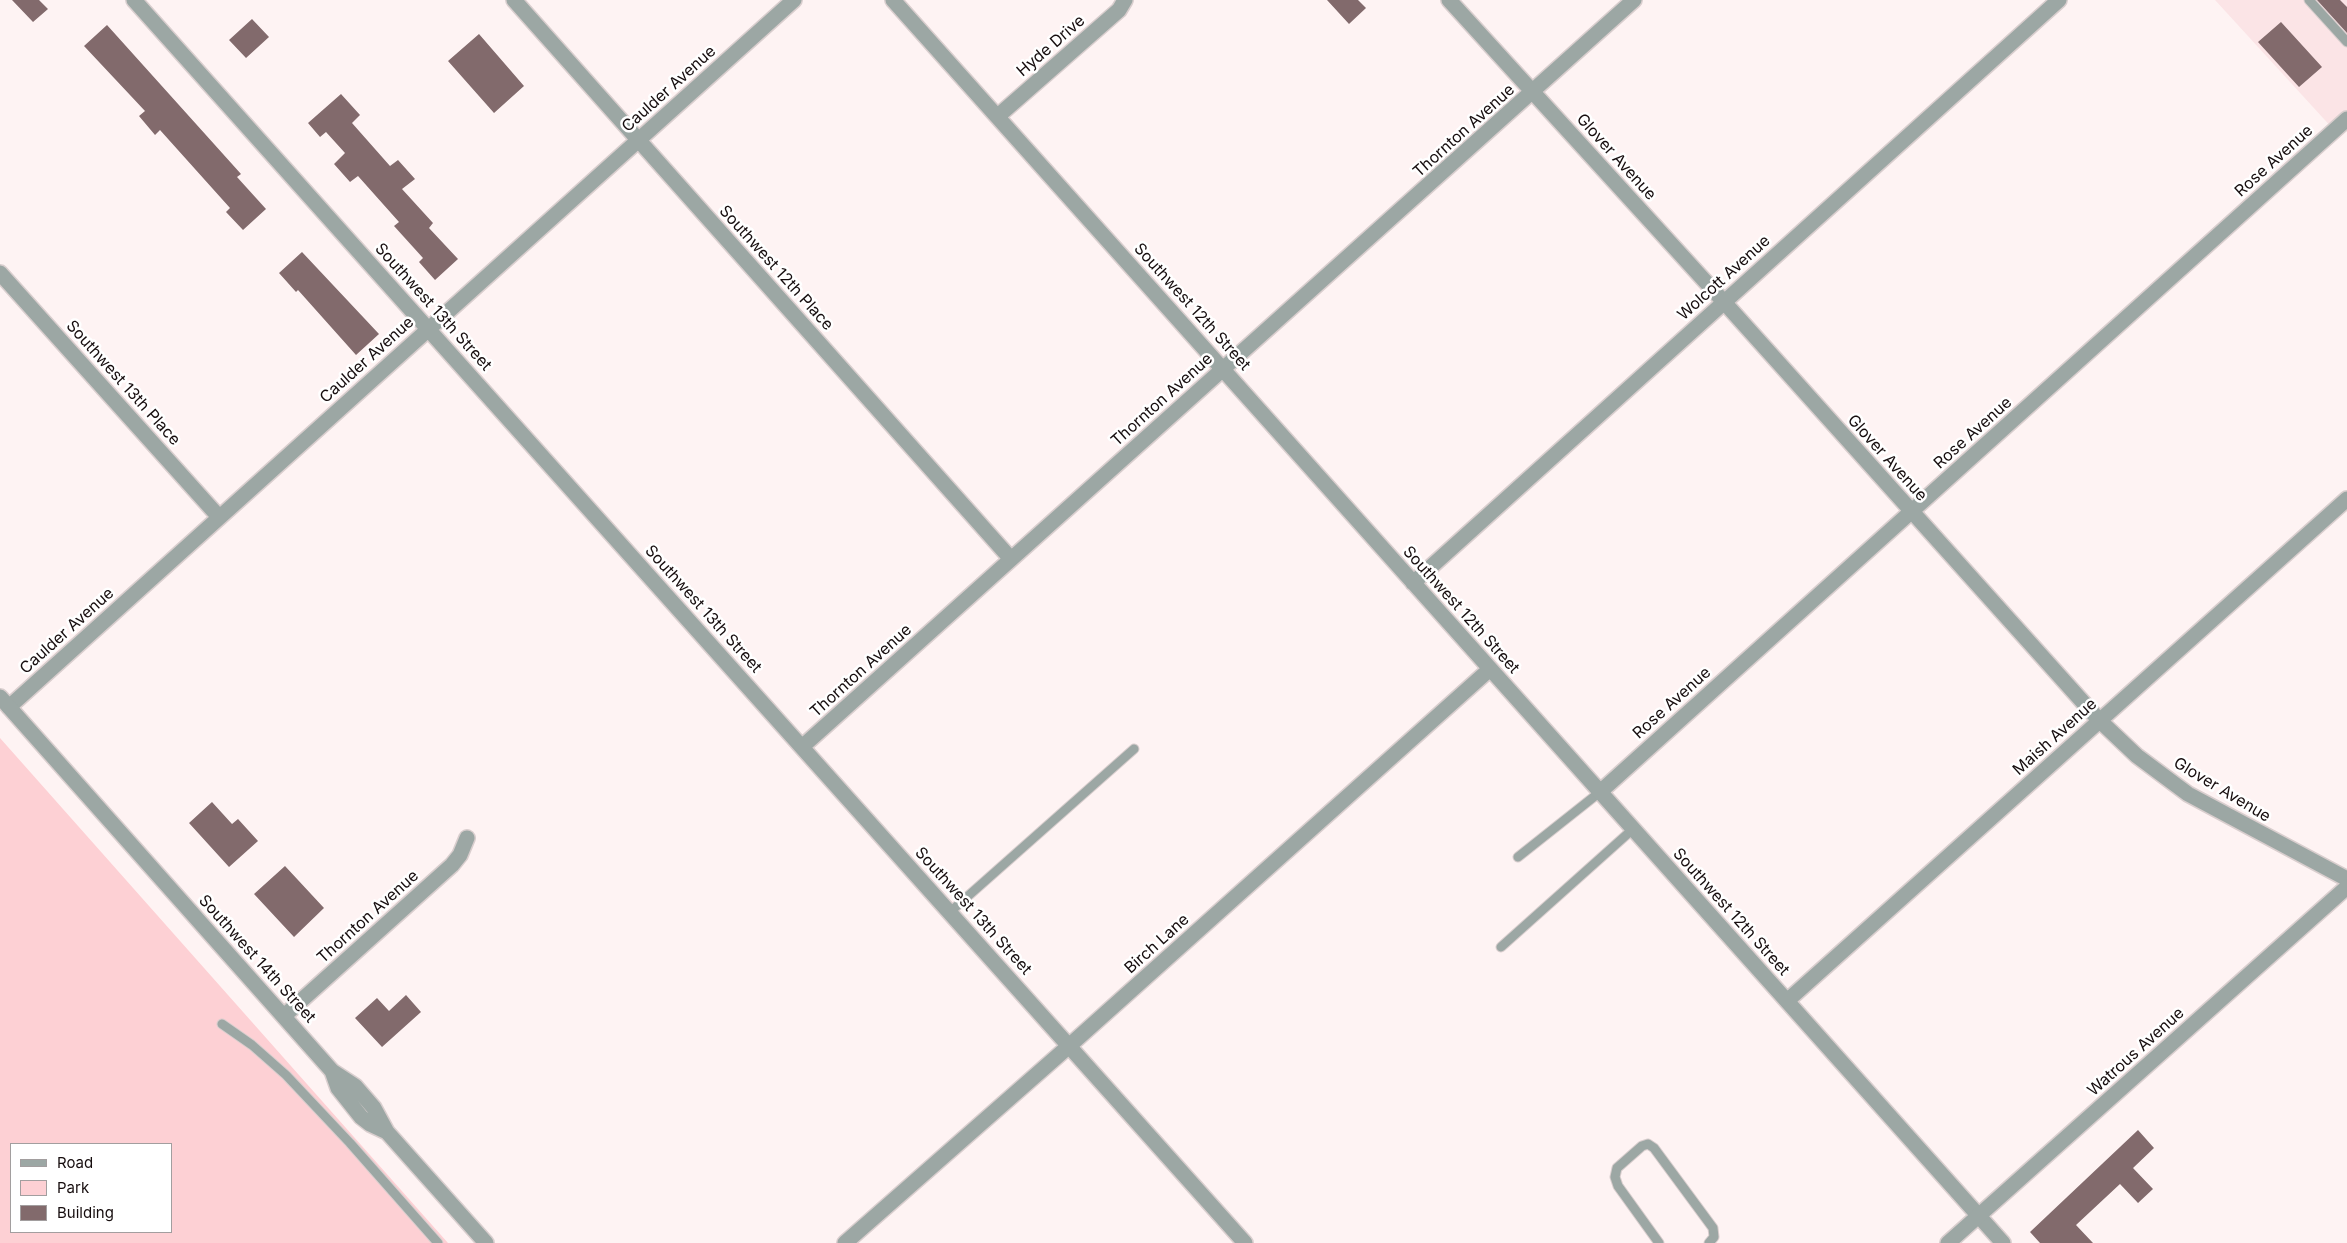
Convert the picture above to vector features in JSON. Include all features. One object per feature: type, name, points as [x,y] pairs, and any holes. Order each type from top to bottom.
[{"type":"street","name":"Southwest 13th Street","points":[[134,0],[803,746],[1245,1243]]},
{"type":"street","name":"Southwest 12th Place","points":[[514,0],[1011,559]]},
{"type":"street","name":"Caulder Avenue","points":[[4,702],[219,517],[794,0]]},
{"type":"street","name":"Southwest 12th Street","points":[[894,0],[2003,1243]]},
{"type":"street","name":"Hyde Drive","points":[[998,116],[1118,10],[1126,0]]},
{"type":"street","name":"Glover Avenue","points":[[1449,0],[1724,302],[2099,720],[2137,756],[2188,794],[2347,879]]},
{"type":"street","name":"Thornton Avenue","points":[[803,746],[1534,92],[1634,0]]},
{"type":"street","name":"Wolcott Avenue","points":[[1413,583],[2059,0]]},
{"type":"street","name":"Rose Avenue","points":[[1600,792],[2347,119]]},
{"type":"street","name":"Southwest 13th Place","points":[[0,273],[219,517]]},
{"type":"street","name":"Maish Avenue","points":[[1787,1001],[2347,500]]},
{"type":"street","name":"Birch Lane","points":[[845,1243],[1069,1046],[1490,669]]},
{"type":"street","name":"Southwest 14th Street","points":[[4,702],[332,1071],[354,1086],[374,1108],[387,1132],[486,1243]]},
{"type":"street","name":"Thornton Avenue","points":[[284,1016],[452,865],[460,855],[467,838]]},
{"type":"street","name":"Watrous Avenue","points":[[1948,1243],[2347,887]]},
{"type":"lane","points":[[2309,0],[2347,42]]},
{"type":"lane","points":[[950,912],[1134,749]]},
{"type":"lane","points":[[1518,857],[1600,792]]},
{"type":"lane","points":[[1501,948],[1561,892],[1634,830]]},
{"type":"lane","points":[[222,1024],[252,1045],[286,1075],[350,1143],[438,1243]]},
{"type":"lane","points":[[1660,1243],[1618,1186],[1615,1177],[1617,1168],[1642,1146],[1648,1144],[1654,1148],[1713,1228],[1714,1237],[1709,1243]]},
{"type":"shaded area","points":[[2215,0],[2347,0],[2347,119],[2334,130]]},
{"type":"green space","points":[[0,738],[448,1243],[0,1243]]},
{"type":"building","points":[[12,0],[39,0],[48,9],[33,22]]},
{"type":"building","points":[[1327,0],[1358,0],[1366,8],[1349,24]]},
{"type":"building","points":[[2317,0],[2340,0],[2347,7],[2347,33]]},
{"type":"building","points":[[252,19],[269,37],[246,58],[229,40]]},
{"type":"building","points":[[2281,22],[2322,67],[2299,87],[2258,42]]},
{"type":"building","points":[[107,25],[241,174],[237,177],[266,209],[243,230],[226,212],[230,208],[160,130],[155,135],[139,116],[145,111],[84,46]]},
{"type":"building","points":[[479,34],[524,86],[494,113],[448,61]]},
{"type":"building","points":[[341,94],[360,115],[352,123],[390,166],[398,160],[415,179],[402,189],[433,223],[429,228],[458,259],[435,280],[419,262],[423,258],[394,226],[399,222],[358,176],[350,182],[334,164],[345,153],[326,132],[320,137],[308,123]]},
{"type":"building","points":[[302,252],[379,334],[356,355],[298,290],[296,292],[279,273]]},
{"type":"building","points":[[212,802],[232,824],[238,819],[258,841],[229,867],[189,823]]},
{"type":"building","points":[[285,866],[324,908],[294,937],[254,894]]},
{"type":"building","points":[[406,995],[421,1012],[382,1047],[355,1018],[377,998],[389,1011]]},
{"type":"building","points":[[2138,1130],[2154,1148],[2133,1168],[2153,1189],[2138,1203],[2120,1184],[2076,1225],[2093,1243],[2040,1243],[2030,1232]]}]
